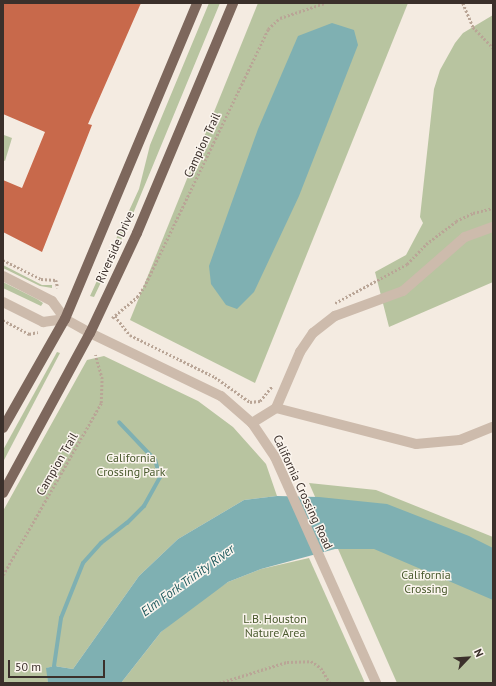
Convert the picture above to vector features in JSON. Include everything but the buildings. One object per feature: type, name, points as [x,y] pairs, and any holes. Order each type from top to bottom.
[{"type":"main road","name":"Riverside Drive","points":[[3,428],[65,319],[197,3]]},
{"type":"main road","name":"Riverside Drive","points":[[3,493],[90,333],[137,233],[233,3]]},
{"type":"street","points":[[252,423],[276,408],[300,352],[313,333],[335,316],[403,292],[465,237],[493,227]]},
{"type":"street","name":"California Crossing Road","points":[[3,276],[52,301],[65,319],[90,333],[221,396],[237,408],[252,423],[272,451],[284,475],[376,683]]},
{"type":"street","points":[[3,302],[43,322],[65,319]]},
{"type":"street","points":[[276,408],[416,444],[460,440],[493,427]]},
{"type":"path","name":"Campion Trail","points":[[232,388],[139,340],[125,330],[114,317],[137,297],[144,287],[268,29],[280,18],[325,3]]},
{"type":"path","points":[[463,3],[474,27],[493,48]]},
{"type":"path","points":[[3,260],[42,279],[56,280],[58,288]]},
{"type":"path","points":[[3,320],[29,334],[38,332]]},
{"type":"path","name":"Campion Trail","points":[[3,575],[101,404],[102,379],[95,355]]},
{"type":"path","points":[[220,683],[287,662],[311,661],[321,668],[330,683]]},
{"type":"green space","points":[[209,3],[220,3],[130,221],[94,297],[90,296],[139,189],[150,145]]},
{"type":"green space","points":[[258,3],[408,3],[255,383],[130,320]]},
{"type":"green space","points":[[493,15],[493,282],[389,327],[375,272],[406,255],[423,223],[420,217],[434,89],[440,70],[455,43],[463,33]]},
{"type":"green space","points":[[4,135],[12,138],[5,161],[3,160]]},
{"type":"green space","points":[[3,265],[42,285],[52,285],[52,288],[40,286],[3,268]]},
{"type":"green space","points":[[3,282],[43,303],[41,306],[3,288]]},
{"type":"green space","points":[[57,352],[60,353],[3,462],[3,450]]},
{"type":"green space","name":"California Crossing Park","points":[[104,356],[198,401],[233,427],[266,464],[277,496],[244,500],[178,539],[139,576],[73,669],[54,666],[47,668],[48,683],[3,683],[3,511],[87,360]]},
{"type":"green space","name":"California Crossing","points":[[309,483],[376,490],[493,537],[493,683],[397,683]]},
{"type":"green space","name":"L.B. Houston Nature Area","points":[[309,558],[365,683],[121,683],[161,632],[196,603],[228,582],[261,569]]},
{"type":"water","points":[[332,23],[354,30],[358,45],[299,196],[254,292],[237,309],[226,305],[211,284],[209,266],[258,129],[298,36]]},
{"type":"water","name":"Elm Fork Trinity River","points":[[277,496],[319,497],[387,504],[469,536],[493,548],[493,600],[374,549],[335,549],[261,569],[228,582],[161,632],[121,683],[48,683],[46,668],[54,666],[73,669],[139,576],[178,539],[244,500]]},
{"type":"waterway","points":[[56,670],[54,666],[61,618],[83,563],[101,543],[127,523],[144,506],[160,477],[155,460],[119,422]]}]
